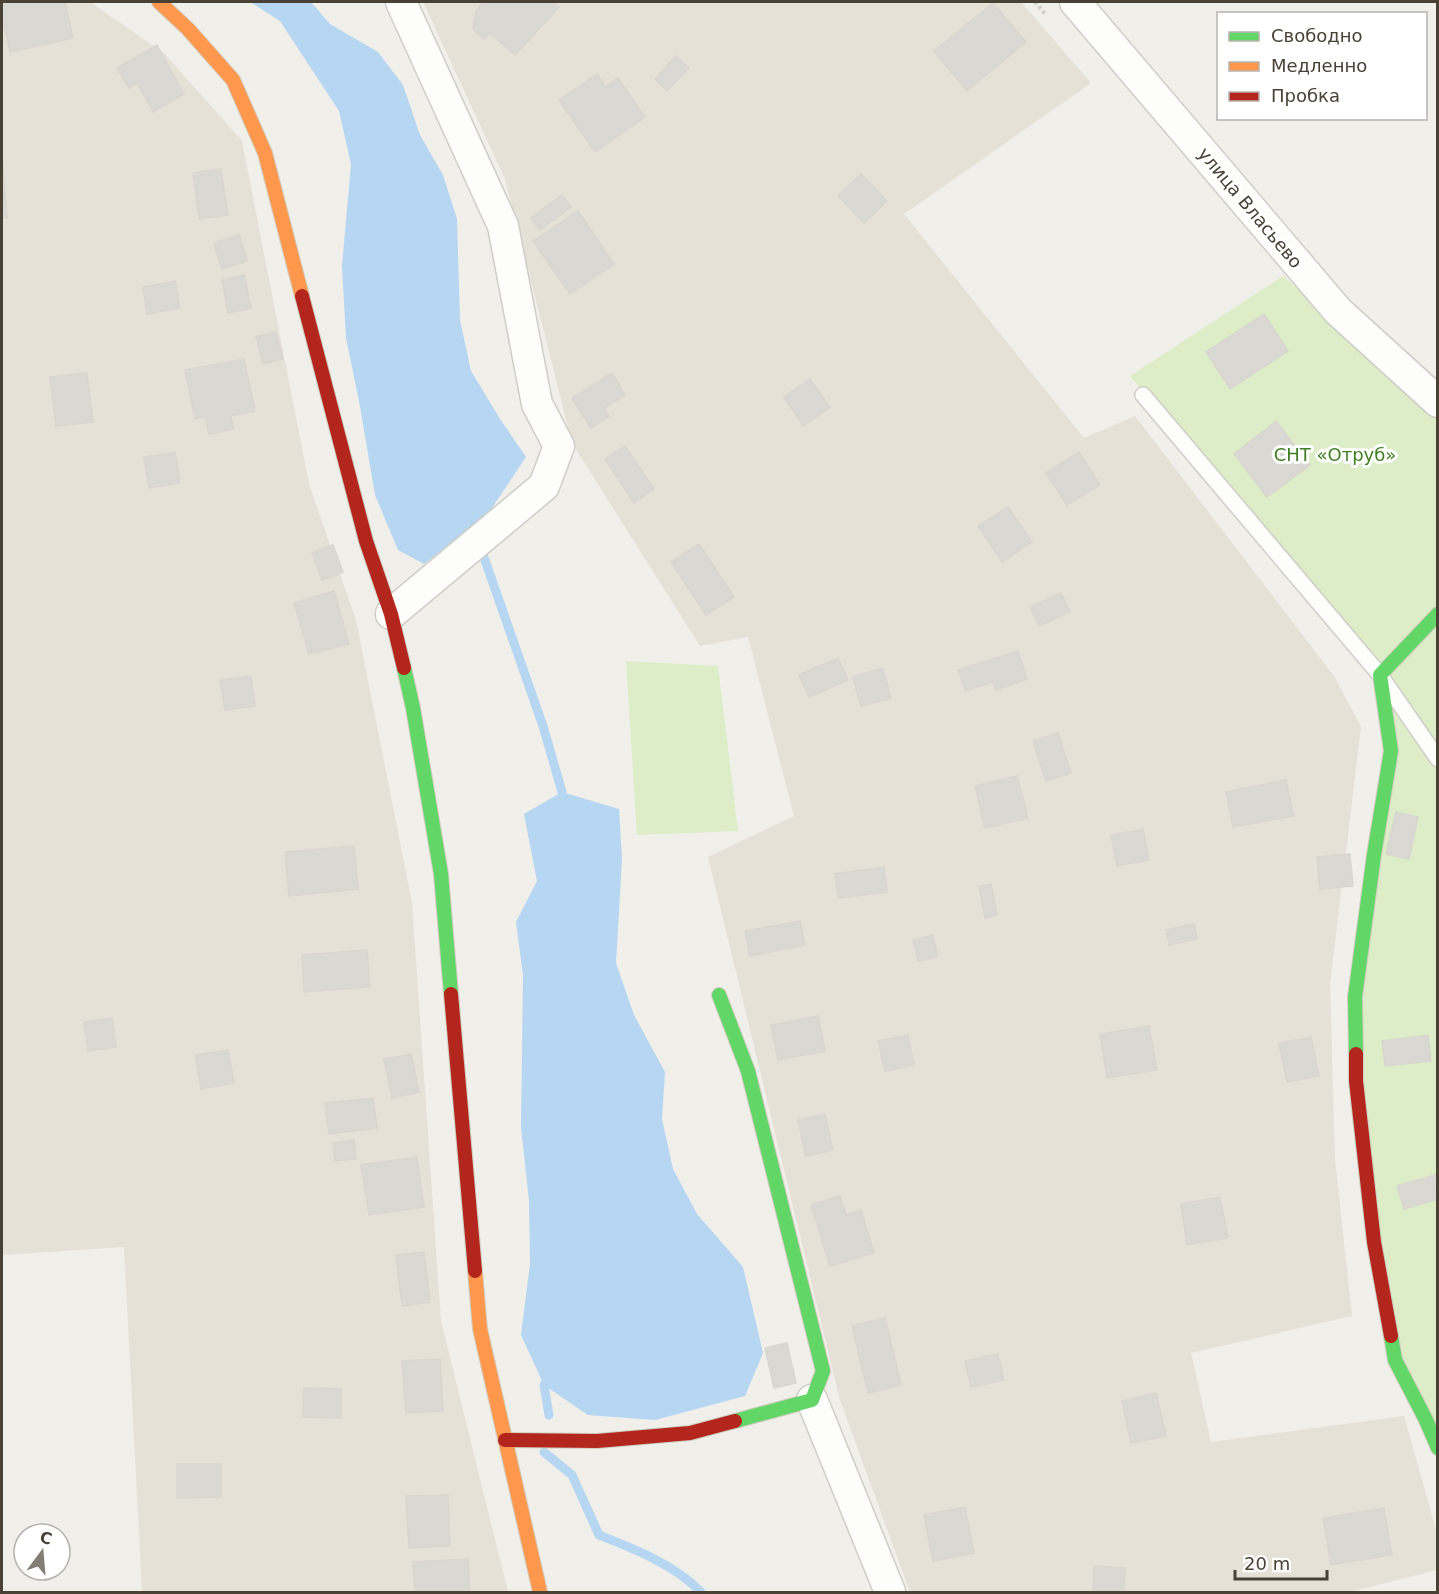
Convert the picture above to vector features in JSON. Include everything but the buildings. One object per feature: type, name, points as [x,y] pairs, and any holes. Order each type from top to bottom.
[{"type":"street","points":[[159,2],[188,29],[233,80],[265,153],[366,541],[391,614],[412,708],[441,874],[480,1329],[540,1593]]},
{"type":"street","points":[[391,614],[544,486],[559,446],[537,404],[503,226],[401,2]]},
{"type":"street","name":"улица Власьево","points":[[1075,2],[1338,311],[1437,402]]},
{"type":"street","points":[[1437,614],[1380,675],[1391,751],[1374,855],[1355,998],[1356,1080],[1374,1242],[1395,1360],[1426,1420],[1437,1448]]},
{"type":"street","points":[[719,995],[748,1071],[823,1371],[812,1400],[890,1593]]},
{"type":"street","points":[[505,1440],[597,1442],[690,1433],[812,1400]]},
{"type":"lane","points":[[1143,395],[1380,675],[1437,759]]},
{"type":"shaded area","points":[[2,2],[90,2],[164,53],[242,141],[309,484],[356,620],[412,903],[441,1321],[508,1592],[142,1592],[124,1247],[2,1255]]},
{"type":"shaded area","points":[[423,2],[1021,2],[1091,83],[904,214],[1084,438],[1135,416],[1334,676],[1361,727],[1330,984],[1335,1159],[1352,1316],[1191,1353],[1211,1442],[1404,1416],[1437,1533],[1437,1570],[1350,1592],[910,1592],[840,1400],[708,857],[794,816],[748,637],[700,646],[572,443],[505,179]]},
{"type":"green space","name":"СНТ «Отруб»","points":[[1283,276],[1437,408],[1437,1448],[1395,1360],[1356,1080],[1390,672],[1130,376]]},
{"type":"green space","points":[[626,661],[718,666],[738,831],[637,835]]},
{"type":"water","points":[[250,2],[311,2],[330,24],[378,52],[403,85],[420,135],[443,175],[457,219],[460,320],[471,371],[526,457],[488,514],[424,564],[398,550],[375,495],[346,338],[342,266],[351,164],[339,111],[280,21]]},
{"type":"water","points":[[562,792],[619,809],[622,859],[616,963],[634,1015],[665,1072],[662,1119],[673,1169],[697,1214],[743,1267],[763,1353],[745,1396],[655,1420],[588,1415],[544,1385],[521,1335],[530,1264],[529,1201],[521,1127],[523,975],[516,922],[537,881],[524,814]]},
{"type":"waterway","points":[[480,546],[543,726],[562,792]]},
{"type":"waterway","points":[[544,1385],[549,1415]]},
{"type":"waterway","points":[[544,1452],[572,1475],[599,1535],[666,1565],[701,1592]]},
{"type":"traffic: fast","points":[[1356,1054],[1355,997],[1391,751],[1380,675],[1438,614]]},
{"type":"traffic: fast","points":[[404,668],[441,874],[451,994]]},
{"type":"traffic: fast","points":[[719,995],[748,1071],[823,1371],[812,1400],[735,1421]]},
{"type":"traffic: fast","points":[[1391,1336],[1395,1360],[1438,1448]]},
{"type":"traffic: slow","points":[[159,2],[188,29],[233,80],[265,153],[302,296]]},
{"type":"traffic: slow","points":[[475,1271],[480,1329],[540,1592]]},
{"type":"traffic: jam","points":[[302,296],[366,541],[391,614],[404,668]]},
{"type":"traffic: jam","points":[[451,994],[475,1271]]},
{"type":"traffic: jam","points":[[1356,1054],[1356,1081],[1374,1242],[1391,1336]]},
{"type":"traffic: jam","points":[[505,1440],[597,1441],[690,1433],[735,1421]]}]
